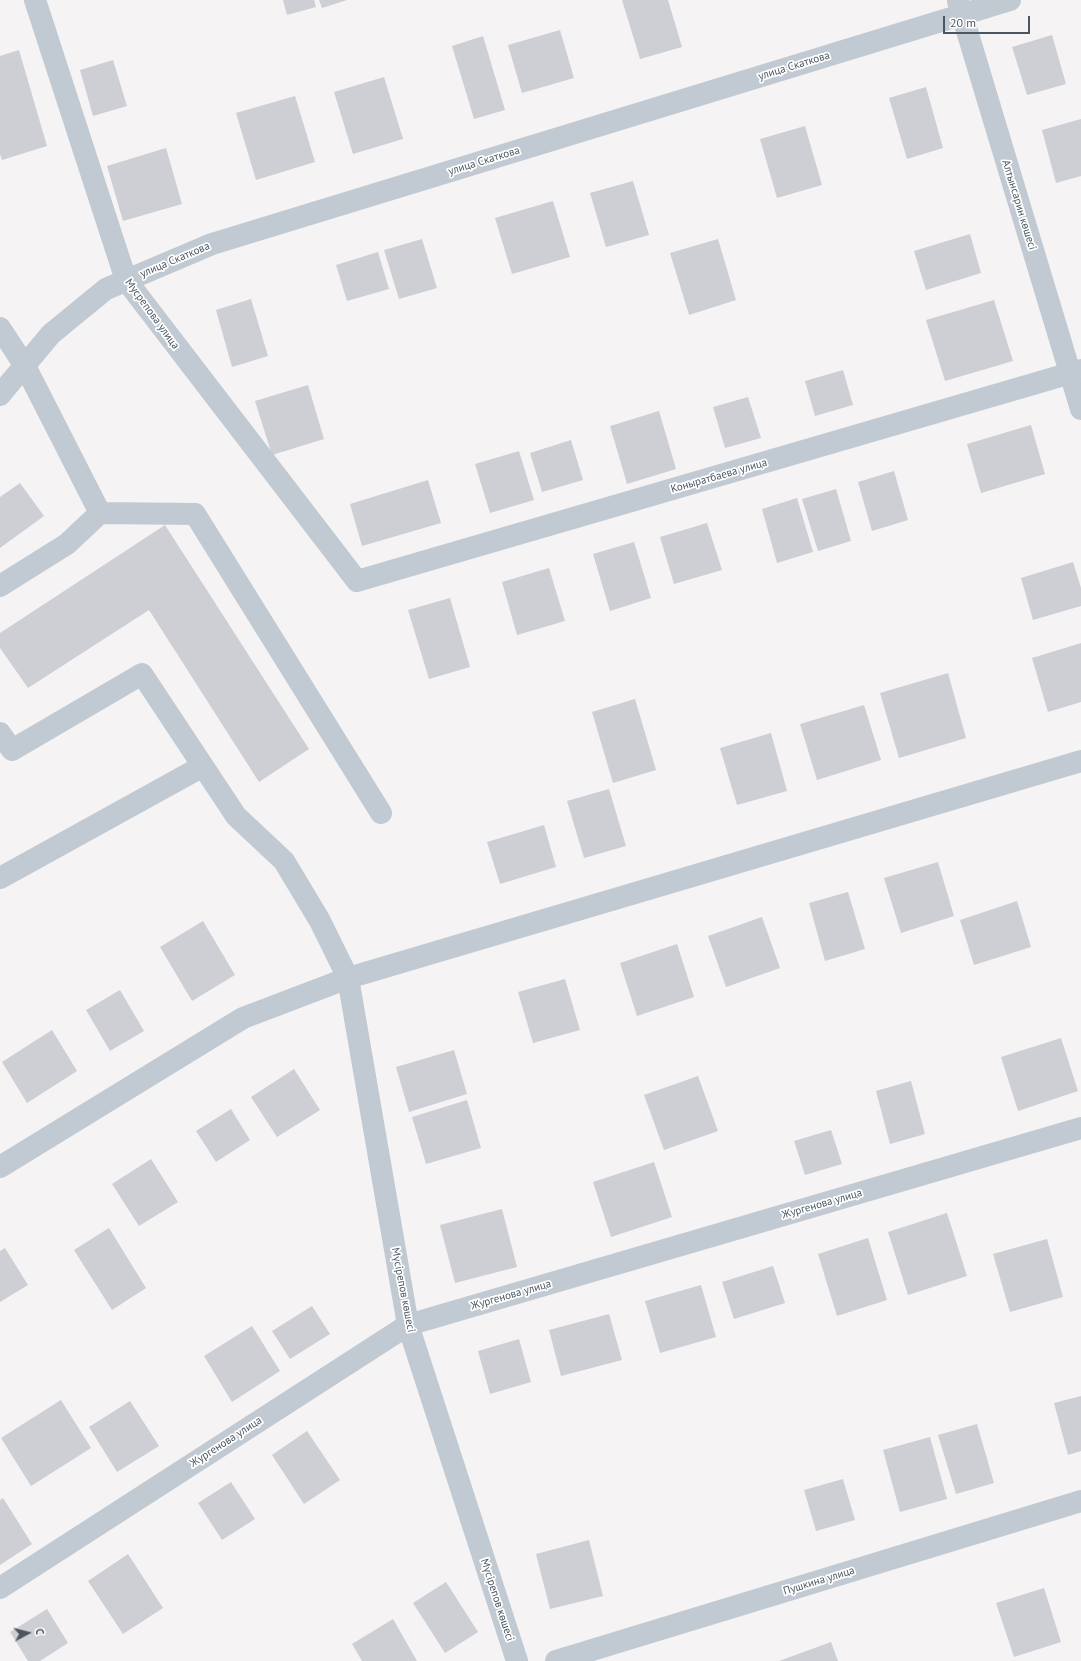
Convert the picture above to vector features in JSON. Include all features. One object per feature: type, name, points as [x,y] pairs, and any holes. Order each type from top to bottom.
[{"type":"street","name":"Мусрепова улица","points":[[35,0],[126,280],[357,581]]},
{"type":"street","name":"улица Скаткова","points":[[0,395],[51,334],[106,289],[212,244],[959,7],[1010,0]]},
{"type":"street","name":"Алтынсарин көшесі","points":[[959,7],[1076,371],[1081,409]]},
{"type":"street","points":[[0,328],[25,366],[100,513]]},
{"type":"street","name":"Коныратбаева улица","points":[[357,581],[1076,371]]},
{"type":"street","points":[[0,586],[66,544],[100,513],[195,514],[381,813]]},
{"type":"street","name":"Мүсірепов көшесі","points":[[6,754],[142,674],[236,816],[284,861],[320,922],[348,978],[408,1325],[517,1661]]},
{"type":"street","points":[[0,733],[6,754]]},
{"type":"street","points":[[0,1168],[243,1018],[348,978],[1081,761]]},
{"type":"street","points":[[0,878],[203,766]]},
{"type":"street","name":"Жургенова улица","points":[[0,1588],[408,1325],[1081,1128]]},
{"type":"street","name":"Пушкина улица","points":[[556,1661],[1081,1501]]},
{"type":"building","points":[[283,0],[314,0],[316,7],[287,15]]},
{"type":"building","points":[[319,0],[347,0],[322,8]]},
{"type":"building","points":[[622,0],[668,0],[682,47],[640,59]]},
{"type":"building","points":[[560,30],[574,78],[522,93],[508,45]]},
{"type":"building","points":[[1052,35],[1066,84],[1027,95],[1012,47]]},
{"type":"building","points":[[483,36],[505,110],[474,119],[452,46]]},
{"type":"building","points":[[19,50],[47,146],[2,160],[0,154],[0,56]]},
{"type":"building","points":[[113,60],[127,106],[93,116],[80,70]]},
{"type":"building","points":[[384,77],[403,139],[353,154],[334,92]]},
{"type":"building","points":[[926,87],[943,148],[907,159],[889,98]]},
{"type":"building","points":[[295,96],[315,162],[256,180],[236,113]]},
{"type":"building","points":[[1081,119],[1081,176],[1056,183],[1042,130]]},
{"type":"building","points":[[805,126],[822,185],[777,198],[760,139]]},
{"type":"building","points":[[166,148],[182,204],[123,221],[107,166]]},
{"type":"building","points":[[633,181],[649,235],[606,247],[590,193]]},
{"type":"building","points":[[553,201],[570,257],[512,274],[495,218]]},
{"type":"building","points":[[970,234],[981,273],[926,290],[914,251]]},
{"type":"building","points":[[422,239],[437,288],[399,299],[384,250]]},
{"type":"building","points":[[718,239],[736,300],[689,315],[670,253]]},
{"type":"building","points":[[378,252],[389,289],[347,301],[336,265]]},
{"type":"building","points":[[251,299],[268,356],[232,367],[216,310]]},
{"type":"building","points":[[994,300],[1013,361],[945,381],[926,320]]},
{"type":"building","points":[[843,370],[853,405],[815,416],[805,381]]},
{"type":"building","points":[[308,385],[324,439],[272,455],[255,401]]},
{"type":"building","points":[[748,397],[761,438],[725,448],[713,407]]},
{"type":"building","points":[[659,411],[676,469],[627,484],[610,426]]},
{"type":"building","points":[[1031,425],[1045,474],[981,493],[967,444]]},
{"type":"building","points":[[571,440],[583,480],[542,492],[530,453]]},
{"type":"building","points":[[519,451],[534,500],[490,513],[475,464]]},
{"type":"building","points":[[894,471],[908,520],[872,531],[858,482]]},
{"type":"building","points":[[428,480],[441,523],[362,546],[350,504]]},
{"type":"building","points":[[20,483],[44,516],[0,548],[0,497]]},
{"type":"building","points":[[836,489],[851,541],[818,551],[802,499]]},
{"type":"building","points":[[797,498],[813,552],[777,563],[762,509]]},
{"type":"building","points":[[707,523],[722,570],[674,584],[660,537]]},
{"type":"building","points":[[165,525],[309,749],[259,782],[149,610],[28,688],[0,648],[0,633]]},
{"type":"building","points":[[634,542],[651,598],[610,611],[593,554]]},
{"type":"building","points":[[1073,562],[1081,588],[1081,606],[1033,620],[1021,578]]},
{"type":"building","points":[[549,568],[565,621],[517,635],[502,582]]},
{"type":"building","points":[[450,598],[470,667],[429,679],[408,610]]},
{"type":"building","points":[[1081,643],[1081,702],[1048,712],[1032,658]]},
{"type":"building","points":[[948,673],[966,738],[899,758],[880,693]]},
{"type":"building","points":[[635,699],[656,770],[613,783],[592,712]]},
{"type":"building","points":[[864,705],[881,760],[817,780],[800,724]]},
{"type":"building","points":[[771,733],[787,791],[737,805],[720,748]]},
{"type":"building","points":[[609,789],[626,846],[584,858],[567,801]]},
{"type":"building","points":[[544,825],[556,867],[500,884],[487,842]]},
{"type":"building","points":[[938,862],[954,916],[901,933],[884,878]]},
{"type":"building","points":[[848,892],[865,949],[825,961],[809,903]]},
{"type":"building","points":[[1017,901],[1031,947],[974,965],[960,920]]},
{"type":"building","points":[[762,917],[780,968],[726,987],[708,936]]},
{"type":"building","points":[[203,921],[235,975],[192,1001],[160,947]]},
{"type":"building","points":[[677,944],[694,997],[637,1016],[620,963]]},
{"type":"building","points":[[565,979],[580,1030],[533,1043],[518,992]]},
{"type":"building","points":[[120,990],[144,1031],[110,1051],[86,1010]]},
{"type":"building","points":[[52,1030],[77,1071],[27,1103],[2,1062]]},
{"type":"building","points":[[1061,1038],[1078,1091],[1018,1111],[1001,1057]]},
{"type":"building","points":[[454,1050],[467,1094],[409,1112],[396,1067]]},
{"type":"building","points":[[294,1069],[320,1110],[277,1137],[251,1097]]},
{"type":"building","points":[[698,1076],[718,1131],[664,1150],[644,1095]]},
{"type":"building","points":[[911,1081],[925,1134],[890,1144],[876,1091]]},
{"type":"building","points":[[467,1100],[481,1148],[426,1164],[412,1117]]},
{"type":"building","points":[[231,1109],[250,1140],[216,1162],[196,1131]]},
{"type":"building","points":[[831,1130],[842,1164],[805,1175],[794,1141]]},
{"type":"building","points":[[151,1159],[178,1202],[139,1226],[112,1184]]},
{"type":"building","points":[[654,1162],[672,1217],[611,1237],[593,1182]]},
{"type":"building","points":[[502,1209],[517,1267],[455,1283],[440,1225]]},
{"type":"building","points":[[947,1213],[967,1276],[908,1295],[888,1232]]},
{"type":"building","points":[[109,1228],[146,1288],[112,1310],[74,1250]]},
{"type":"building","points":[[868,1238],[887,1300],[837,1316],[818,1254]]},
{"type":"building","points":[[1047,1239],[1063,1297],[1010,1312],[993,1254]]},
{"type":"building","points":[[5,1248],[28,1285],[0,1302],[0,1251]]},
{"type":"building","points":[[773,1266],[785,1303],[734,1319],[722,1282]]},
{"type":"building","points":[[701,1285],[716,1337],[660,1353],[645,1301]]},
{"type":"building","points":[[312,1306],[330,1334],[290,1359],[272,1331]]},
{"type":"building","points":[[609,1314],[622,1360],[561,1376],[549,1330]]},
{"type":"building","points":[[252,1326],[280,1371],[232,1402],[204,1356]]},
{"type":"building","points":[[519,1339],[531,1382],[490,1394],[478,1351]]},
{"type":"building","points":[[1081,1396],[1081,1451],[1068,1455],[1054,1403]]},
{"type":"building","points":[[61,1400],[91,1448],[31,1486],[1,1438]]},
{"type":"building","points":[[130,1401],[159,1446],[117,1472],[89,1427]]},
{"type":"building","points":[[977,1424],[994,1483],[956,1494],[938,1435]]},
{"type":"building","points":[[307,1431],[340,1480],[304,1504],[272,1455]]},
{"type":"building","points":[[930,1437],[947,1499],[900,1512],[883,1450]]},
{"type":"building","points":[[843,1479],[855,1520],[816,1531],[804,1490]]},
{"type":"building","points":[[231,1482],[255,1519],[222,1540],[198,1503]]},
{"type":"building","points":[[3,1498],[32,1544],[0,1565],[0,1500]]},
{"type":"building","points":[[589,1540],[603,1596],[550,1609],[536,1554]]},
{"type":"building","points":[[128,1554],[163,1608],[123,1634],[88,1581]]},
{"type":"building","points":[[446,1582],[478,1632],[445,1653],[413,1603]]},
{"type":"building","points":[[1044,1588],[1061,1642],[1014,1657],[996,1603]]},
{"type":"building","points":[[47,1609],[68,1643],[40,1661],[28,1661],[10,1632]]},
{"type":"building","points":[[393,1619],[417,1661],[362,1661],[352,1644]]},
{"type":"building","points":[[831,1642],[838,1661],[779,1661]]}]
